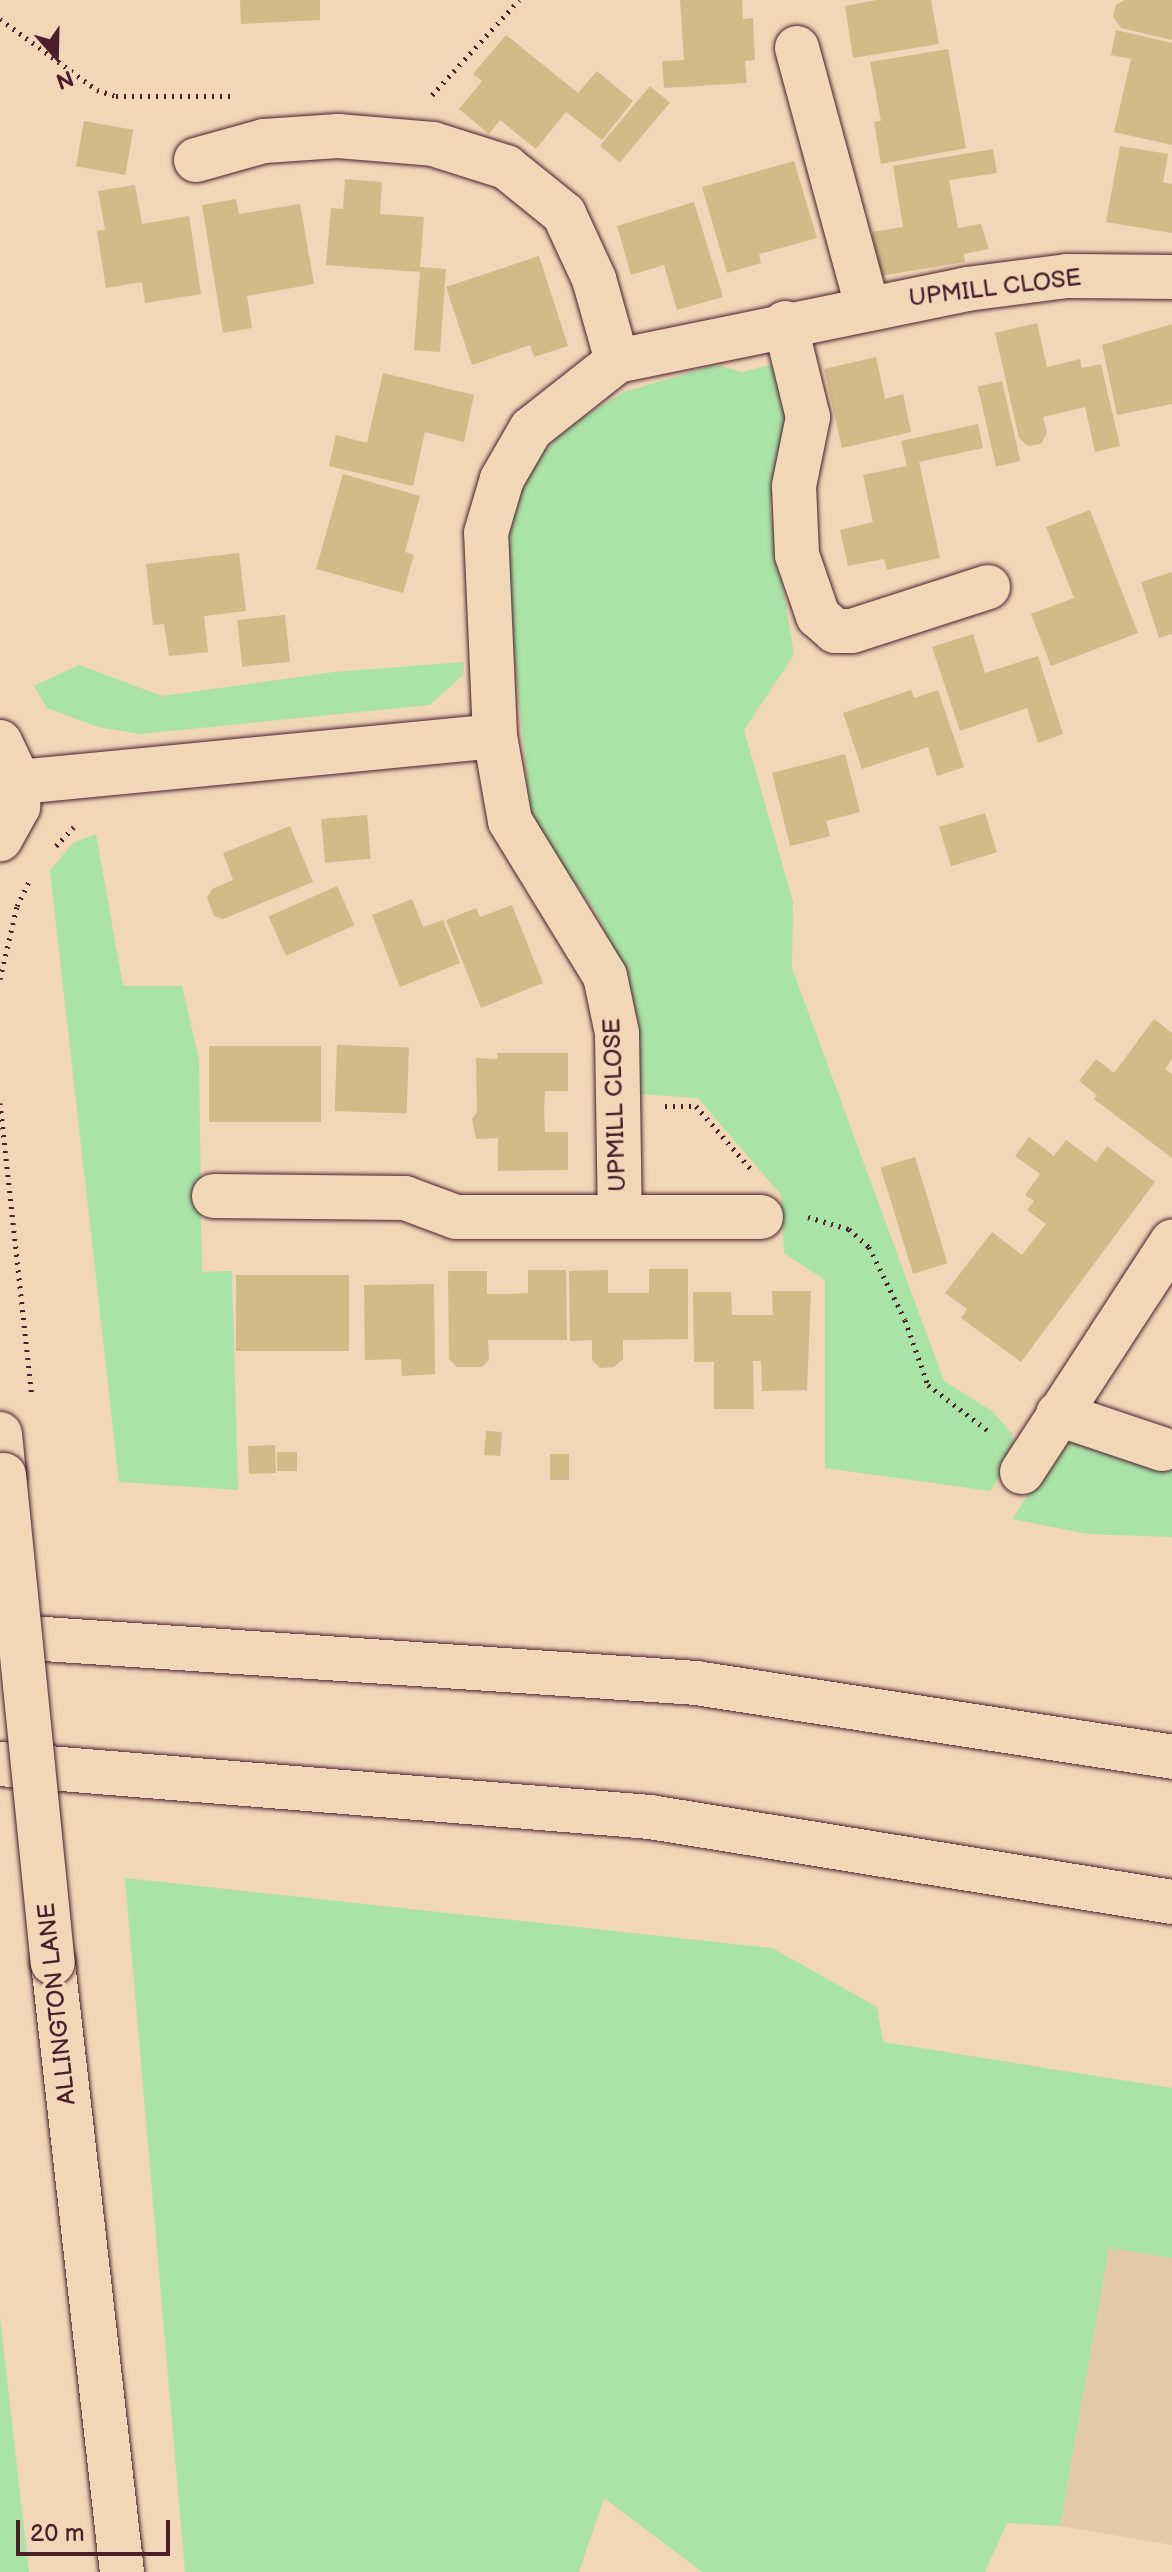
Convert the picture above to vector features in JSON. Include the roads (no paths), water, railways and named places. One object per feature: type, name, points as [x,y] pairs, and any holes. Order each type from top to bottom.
[{"type":"main road","points":[[797,48],[867,306]]},
{"type":"main road","points":[[196,160],[264,141],[338,136],[433,144],[506,167],[564,214],[594,279],[617,361]]},
{"type":"main road","name":"UPMILL CLOSE","points":[[620,1216],[617,1033],[605,976],[510,821],[495,736],[486,533],[502,479],[531,429],[617,361],[867,306],[1067,276],[1172,277]]},
{"type":"main road","points":[[785,323],[808,417],[794,486],[797,555],[818,616],[835,631],[852,631],[988,587]]},
{"type":"main road","points":[[19,782],[495,736]]},
{"type":"main road","points":[[0,742],[19,782],[18,807],[0,839]]},
{"type":"main road","name":"UPMILL CLOSE","points":[[214,1196],[405,1198],[456,1217],[767,1216]]},
{"type":"main road","points":[[1026,1466],[1172,1242]]},
{"type":"main road","points":[[1058,1414],[1162,1449]]},
{"type":"main road","name":"ALLINGTON LANE","points":[[2,1454],[53,1963],[122,2572]]},
{"type":"main road","points":[[0,1636],[696,1683],[1172,1757]]},
{"type":"main road","points":[[0,1764],[650,1817],[1172,1902]]}]
